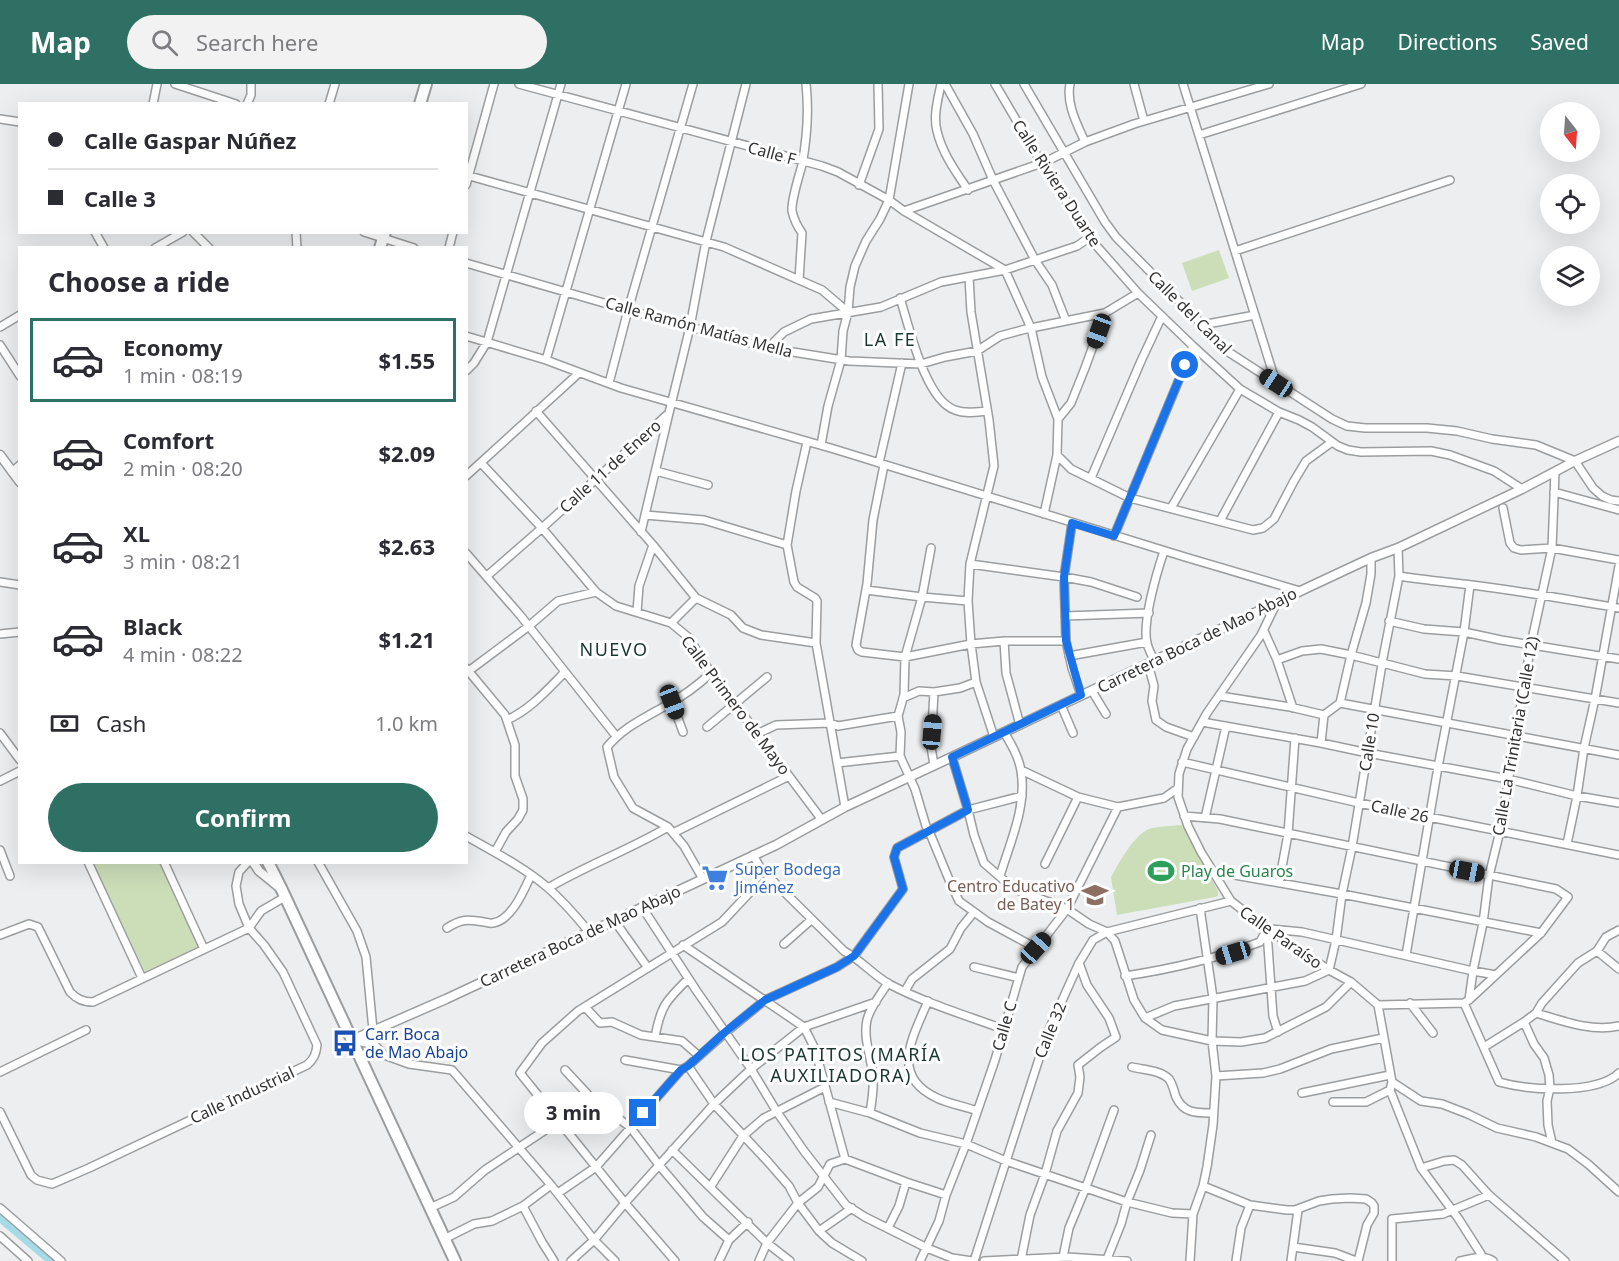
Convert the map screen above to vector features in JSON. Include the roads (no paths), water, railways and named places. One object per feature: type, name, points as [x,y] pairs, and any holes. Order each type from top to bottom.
[{"type":"main road","points":[[421,102],[426,84]]},
{"type":"main road","points":[[269,864],[454,1261]]},
{"type":"street","points":[[153,102],[157,84]]},
{"type":"street","points":[[175,84],[230,102]]},
{"type":"street","points":[[249,102],[251,84]]},
{"type":"street","points":[[330,102],[335,84]]},
{"type":"street","points":[[494,84],[468,176],[706,241],[822,290],[848,312]]},
{"type":"street","name":"Calle F","points":[[519,84],[838,172],[1005,270]]},
{"type":"street","points":[[468,369],[487,342],[561,84]]},
{"type":"street","points":[[546,360],[626,84]]},
{"type":"street","points":[[609,383],[693,84]]},
{"type":"street","name":"Calle 11 de Enero","points":[[487,576],[669,412],[690,327],[706,241],[746,84]]},
{"type":"street","points":[[799,280],[802,232],[796,224],[792,209],[802,162],[808,105],[806,84]]},
{"type":"street","points":[[859,185],[879,129],[878,84]]},
{"type":"street","points":[[821,446],[828,406],[841,360],[843,331],[855,266],[889,200],[909,84]]},
{"type":"street","points":[[943,84],[973,134],[993,180],[1035,260],[1052,285],[1066,321]]},
{"type":"street","points":[[943,84],[936,107],[936,130],[950,165],[968,190]]},
{"type":"street","name":"Calle Riviera Duarte","points":[[995,84],[1090,237],[1138,293],[1240,389],[1279,412],[1312,426],[1332,442],[1348,450],[1431,452],[1450,455],[1494,471],[1521,489]]},
{"type":"street","name":"Calle del Canal","points":[[1024,84],[1110,230],[1230,353],[1332,419],[1347,426],[1457,431],[1502,441],[1536,445],[1575,461]]},
{"type":"street","points":[[1070,84],[1070,103],[1085,142]]},
{"type":"street","points":[[1134,84],[1144,121]]},
{"type":"street","points":[[1183,84],[1276,383]]},
{"type":"street","points":[[904,211],[1044,163],[1085,142],[1144,121],[1269,84]]},
{"type":"street","points":[[1199,135],[1361,84]]},
{"type":"street","points":[[0,120],[18,122]]},
{"type":"street","points":[[1235,251],[1450,180]]},
{"type":"street","points":[[158,246],[178,234]]},
{"type":"street","points":[[195,234],[207,246]]},
{"type":"street","points":[[768,348],[784,332],[811,319],[881,307],[940,282],[1005,270],[1077,246],[1090,237]]},
{"type":"street","points":[[383,239],[407,246]]},
{"type":"street","name":"Calle Ramón Matías Mella","points":[[468,264],[768,348],[841,360],[921,364],[977,351],[1000,336],[1105,313],[1138,293]]},
{"type":"street","points":[[1005,270],[1031,328],[1042,377],[1058,419],[1057,455],[1044,514]]},
{"type":"street","points":[[969,277],[971,312],[994,466],[970,564],[968,601],[976,682],[994,737]]},
{"type":"street","points":[[900,298],[929,384],[943,403],[952,410],[967,413],[987,411]]},
{"type":"street","points":[[1058,419],[1071,403],[1105,313]]},
{"type":"street","points":[[1202,325],[1255,315]]},
{"type":"street","points":[[0,327],[18,316]]},
{"type":"street","points":[[1090,478],[1162,316]]},
{"type":"street","points":[[468,337],[671,402],[1300,591]]},
{"type":"street","points":[[0,345],[18,373]]},
{"type":"street","points":[[1114,536],[1193,346]]},
{"type":"street","points":[[902,363],[881,464],[866,590],[856,645],[858,650],[905,657],[971,644],[1004,641],[1066,641]]},
{"type":"street","points":[[468,474],[579,373]]},
{"type":"street","points":[[1171,508],[1240,389]]},
{"type":"street","points":[[536,411],[696,598],[731,615],[743,628],[761,635],[816,643]]},
{"type":"street","points":[[641,532],[669,412]]},
{"type":"street","points":[[1220,521],[1279,412]]},
{"type":"street","name":"Carretera Boca de Mao Abajo","points":[[352,1040],[446,999],[703,879],[909,776],[1300,591],[1398,548],[1619,441]]},
{"type":"street","points":[[807,442],[787,545],[794,582],[797,587],[817,601],[816,643],[845,807]]},
{"type":"street","points":[[1057,455],[1071,468],[1130,498],[1254,530],[1263,528],[1274,519],[1306,461],[1332,442]]},
{"type":"street","points":[[0,455],[18,480]]},
{"type":"street","points":[[1575,461],[1593,488],[1602,496],[1619,501]]},
{"type":"street","name":"Calle Primero de Mayo","points":[[481,463],[542,528],[596,592],[616,606],[671,623],[688,637],[723,692],[822,820]]},
{"type":"street","points":[[12,472],[18,467]]},
{"type":"street","points":[[656,471],[708,485]]},
{"type":"street","name":"Calle La Trinitaria (Calle 12)","points":[[1467,1001],[1483,923],[1489,876],[1500,831],[1531,644],[1552,548],[1555,472]]},
{"type":"street","points":[[1554,492],[1619,510]]},
{"type":"street","points":[[1503,508],[1510,543],[1514,548],[1521,550],[1552,548],[1619,560]]},
{"type":"street","points":[[645,515],[704,520],[787,545]]},
{"type":"street","points":[[1072,523],[1064,577],[1066,641],[1081,695]]},
{"type":"street","points":[[637,612],[639,586],[653,545]]},
{"type":"street","points":[[931,548],[922,597],[905,657],[903,698],[898,716],[901,732],[900,756],[915,789],[926,826],[959,901],[988,922],[1036,948]]},
{"type":"street","name":"Calle 10","points":[[1329,970],[1352,847],[1389,621],[1399,576],[1398,548]]},
{"type":"street","points":[[1164,551],[1156,576],[1149,613],[1147,642],[1154,686],[1152,701],[1156,720],[1166,727],[1194,737]]},
{"type":"street","points":[[468,554],[529,626],[616,736]]},
{"type":"street","points":[[1321,743],[1324,715],[1340,703],[1366,603],[1371,558]]},
{"type":"street","points":[[970,564],[1091,582],[1137,597]]},
{"type":"street","points":[[1567,844],[1602,656],[1615,608],[1619,566]]},
{"type":"street","points":[[1399,576],[1542,595],[1615,608]]},
{"type":"street","points":[[0,582],[18,585]]},
{"type":"street","points":[[1406,955],[1437,767],[1464,632],[1470,585]]},
{"type":"street","points":[[866,590],[968,601]]},
{"type":"street","points":[[495,852],[506,832],[521,814],[524,804],[515,776],[515,745],[507,720],[468,670],[529,626],[558,601],[596,592]]},
{"type":"street","points":[[671,623],[696,598]]},
{"type":"street","name":"Calle Paraíso","points":[[1277,602],[1264,631],[1202,722],[1187,749],[1179,774],[1178,797],[1197,844],[1231,901],[1267,929],[1351,982],[1378,1005]]},
{"type":"street","points":[[1065,616],[1149,613]]},
{"type":"street","points":[[1389,621],[1424,629],[1464,632],[1619,659]]},
{"type":"street","points":[[1264,631],[1293,708]]},
{"type":"street","points":[[0,634],[18,632]]},
{"type":"street","points":[[1004,641],[1006,673],[1020,725]]},
{"type":"street","points":[[1069,656],[1147,642]]},
{"type":"street","points":[[1276,660],[1302,651],[1320,649],[1425,674],[1456,676],[1619,703]]},
{"type":"street","points":[[507,720],[534,704],[565,672]]},
{"type":"street","points":[[703,879],[684,846],[670,830],[633,808],[614,777],[607,747],[616,736],[645,716],[672,702],[711,673]]},
{"type":"street","points":[[707,727],[767,677]]},
{"type":"street","points":[[903,698],[919,691],[934,692],[960,688],[976,682]]},
{"type":"street","points":[[1092,691],[1106,714]]},
{"type":"street","points":[[934,692],[931,747],[934,765]]},
{"type":"street","points":[[1220,696],[1324,715]]},
{"type":"street","points":[[672,702],[683,732]]},
{"type":"street","points":[[1340,703],[1619,755]]},
{"type":"street","points":[[1061,705],[1073,733]]},
{"type":"street","points":[[757,734],[776,725],[830,723],[838,726],[898,716]]},
{"type":"street","points":[[1202,722],[1508,779],[1577,796],[1619,803]]},
{"type":"street","points":[[1205,818],[1226,726]]},
{"type":"street","points":[[1000,876],[1017,824],[1022,796],[1021,770],[1015,751],[1004,732]]},
{"type":"street","points":[[0,733],[18,757]]},
{"type":"street","points":[[1279,883],[1288,834],[1295,738]]},
{"type":"street","points":[[837,763],[900,756]]},
{"type":"street","points":[[952,757],[984,863],[1020,891],[1067,909],[1089,924],[1107,932],[1115,942],[1134,1000],[1145,1018],[1162,1030],[1212,1041],[1241,1042],[1265,1038],[1326,1007],[1351,982]]},
{"type":"street","name":"Calle 26","points":[[1182,762],[1466,826],[1619,855]]},
{"type":"street","points":[[1021,770],[1078,797],[1118,807],[1164,798],[1178,788]]},
{"type":"street","points":[[0,781],[18,772]]},
{"type":"street","points":[[548,888],[576,872],[789,776]]},
{"type":"street","points":[[558,1193],[596,1167],[681,1070],[765,1000],[837,967],[854,956],[903,889],[894,857],[897,848],[968,810],[1022,796]]},
{"type":"street","points":[[1045,864],[1078,797]]},
{"type":"street","name":"Calle C","points":[[920,1261],[939,1221],[946,1195],[966,1144],[995,1060],[1018,978],[1026,961],[1067,909],[1118,807]]},
{"type":"street","points":[[1184,816],[1220,819],[1556,889],[1568,897],[1541,933],[1467,1001],[1378,1005],[1391,1079],[1390,1090],[1421,1167],[1453,1211],[1482,1259]]},
{"type":"street","points":[[468,837],[495,852],[548,888],[589,932]]},
{"type":"street","points":[[0,850],[10,876]]},
{"type":"street","points":[[753,855],[761,869],[811,920],[844,951],[854,956],[888,983],[928,1002],[1003,1029]]},
{"type":"street","points":[[89,864],[142,978]]},
{"type":"street","points":[[165,864],[204,949]]},
{"type":"street","name":"Calle Industrial","points":[[0,1112],[31,1175],[44,1183],[52,1184],[307,1065],[316,1053],[317,1045],[283,972],[249,928],[239,904],[236,886],[239,872],[246,864]]},
{"type":"street","points":[[0,935],[29,924],[38,927],[70,992],[85,1002],[93,1002],[249,928],[261,911],[284,893],[254,864]]},
{"type":"street","points":[[319,864],[357,931],[366,957],[373,1030]]},
{"type":"street","points":[[1212,871],[1541,933]]},
{"type":"street","points":[[447,928],[469,919],[493,923],[507,915],[517,903],[531,875]]},
{"type":"street","points":[[675,1261],[520,1073],[542,1043],[578,1011],[722,922],[752,890],[772,879]]},
{"type":"street","name":"Calle 32","points":[[973,1261],[1047,1034],[1078,963],[1093,940],[1107,932],[1231,901]]},
{"type":"street","points":[[642,907],[724,1033],[751,1069],[777,1112],[846,1205],[927,1248],[952,1258],[973,1261]]},
{"type":"street","points":[[1190,1261],[1193,1214],[1207,1167],[1216,1076],[1212,1041],[1213,998],[1200,909]]},
{"type":"street","points":[[905,991],[912,979],[950,949],[961,928],[974,912]]},
{"type":"street","points":[[614,920],[648,968]]},
{"type":"street","points":[[784,944],[811,920]]},
{"type":"street","points":[[1267,929],[1302,932],[1496,975]]},
{"type":"street","points":[[1125,976],[1208,960],[1260,942],[1267,929]]},
{"type":"street","points":[[1267,929],[1274,1016],[1278,1032]]},
{"type":"street","points":[[1484,1047],[1536,1013],[1542,1003],[1578,963],[1597,951],[1606,937],[1619,930]]},
{"type":"street","points":[[683,945],[804,1027],[815,1049],[845,1160]]},
{"type":"street","points":[[1597,951],[1619,969]]},
{"type":"street","points":[[1021,1260],[1030,1215],[1057,1131],[1078,1093],[1080,1077],[1078,1065],[1116,1037],[1109,1018],[1087,985],[1078,963]]},
{"type":"street","points":[[974,967],[1018,978]]},
{"type":"street","points":[[1145,1018],[1174,1006],[1305,981],[1329,970]]},
{"type":"street","points":[[656,1037],[659,1018],[666,1001],[688,979]]},
{"type":"street","points":[[870,1113],[873,1075],[866,1036],[867,1019],[888,983]]},
{"type":"street","points":[[1467,1001],[1499,1082],[1510,1085],[1574,1088],[1596,1086],[1619,1074]]},
{"type":"street","points":[[571,1261],[594,1240],[714,1104],[751,1069],[804,1027],[876,1002]]},
{"type":"street","points":[[928,1002],[910,1044],[909,1059],[912,1078],[919,1087],[937,1098],[977,1111]]},
{"type":"street","points":[[1410,1003],[1433,1033]]},
{"type":"street","points":[[585,1007],[600,1023],[612,1022],[641,1035],[682,1041],[699,1056]]},
{"type":"street","points":[[1536,1013],[1590,1027],[1604,1029],[1619,1026]]},
{"type":"street","points":[[1524,1022],[1534,1044],[1544,1058],[1549,1075],[1548,1125],[1552,1143]]},
{"type":"street","points":[[0,1072],[86,1030]]},
{"type":"street","points":[[1216,1076],[1263,1073],[1280,1069],[1331,1049],[1383,1038]]},
{"type":"street","points":[[352,1040],[375,1046],[384,1055],[410,1064],[452,1070],[558,1193],[594,1240],[615,1261]]},
{"type":"street","points":[[625,1060],[681,1070]]},
{"type":"street","points":[[688,1066],[714,1104],[770,1162],[819,1231],[832,1243],[862,1261]]},
{"type":"street","points":[[1132,1067],[1157,1072],[1167,1078],[1173,1085],[1177,1099],[1184,1109],[1192,1113],[1213,1113]]},
{"type":"street","points":[[565,1070],[592,1099],[630,1127],[703,1217],[729,1240]]},
{"type":"street","points":[[1302,1093],[1391,1079]]},
{"type":"street","points":[[1391,1079],[1406,1093],[1421,1101],[1442,1104],[1497,1128],[1536,1137],[1569,1149],[1619,1192]]},
{"type":"street","points":[[711,1186],[743,1136],[764,1118],[825,1087]]},
{"type":"street","points":[[1333,1102],[1366,1102],[1390,1090]]},
{"type":"street","points":[[430,1208],[454,1197],[485,1170],[592,1099]]},
{"type":"street","points":[[829,1102],[870,1113],[920,1133],[966,1144],[1006,1161],[1127,1202],[1172,1213],[1193,1214]]},
{"type":"street","points":[[1064,1257],[1069,1228],[1114,1110]]},
{"type":"street","points":[[1107,1259],[1151,1135]]},
{"type":"street","points":[[672,1150],[768,1243],[790,1261]]},
{"type":"street","points":[[759,1261],[768,1243],[798,1203],[818,1187],[830,1164],[845,1160],[946,1195]]},
{"type":"street","points":[[1421,1167],[1454,1160],[1462,1165],[1489,1195],[1564,1261]]},
{"type":"street","points":[[888,1228],[899,1206],[906,1182]]},
{"type":"street","points":[[444,1239],[474,1224],[492,1221],[523,1206],[551,1185]]},
{"type":"street","points":[[1203,1186],[1250,1205],[1287,1210],[1298,1210],[1319,1201],[1350,1198],[1366,1199],[1374,1206],[1374,1213],[1367,1225],[1357,1261],[1335,1253],[1293,1246]]},
{"type":"street","points":[[1392,1261],[1392,1219],[1443,1214],[1489,1195]]},
{"type":"street","points":[[1236,1261],[1241,1228],[1250,1205]]},
{"type":"street","points":[[523,1206],[554,1261]]},
{"type":"street","points":[[0,1208],[61,1261]]},
{"type":"street","points":[[819,1231],[852,1208]]},
{"type":"street","points":[[1291,1261],[1298,1210]]},
{"type":"street","points":[[719,1261],[729,1240],[748,1222]]},
{"type":"street","points":[[0,1236],[28,1261]]},
{"type":"street","points":[[984,1261],[1064,1257],[1127,1261]]},
{"type":"street","points":[[1460,1261],[1489,1258],[1493,1261]]},
{"type":"waterway","points":[[0,1218],[51,1261]]},
{"type":"place","name":"Play de Guaros","points":[[1161,871]]},
{"type":"place","name":"Super Bodega Jiménez","points":[[715,878]]},
{"type":"place","name":"Centro Educativo de Batey 1","points":[[1095,895]]},
{"type":"place","name":"Carr. Boca de Mao Abajo","points":[[345,1043]]},
{"type":"district","name":"LA FE","points":[[890,340]]},
{"type":"district","name":"NUEVO","points":[[614,650]]},
{"type":"district","name":"LOS PATITOS (MARÍA AUXILIADORA)","points":[[841,1065]]}]
